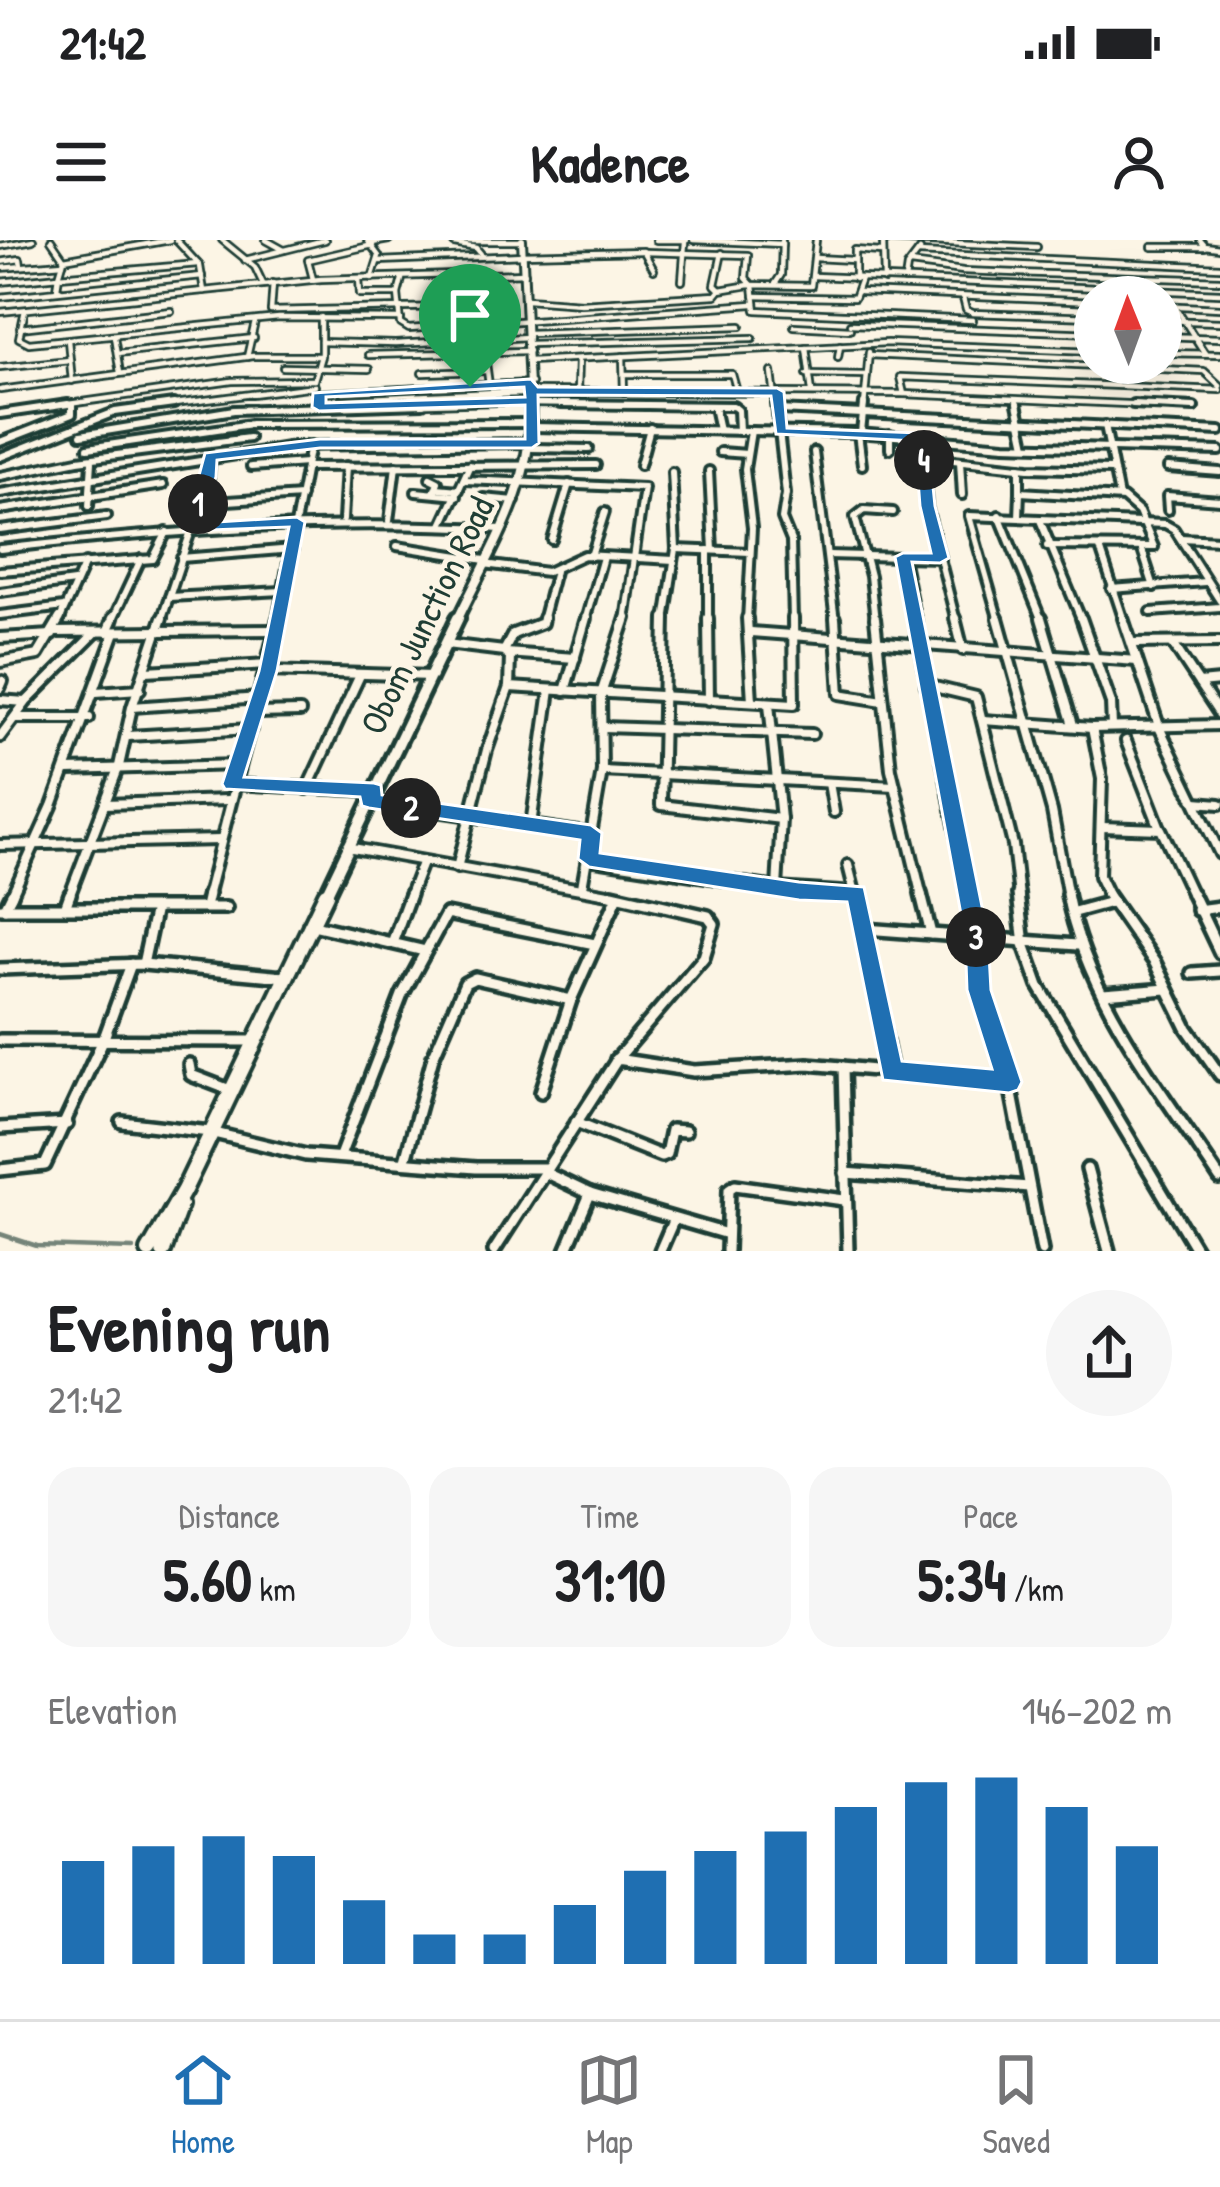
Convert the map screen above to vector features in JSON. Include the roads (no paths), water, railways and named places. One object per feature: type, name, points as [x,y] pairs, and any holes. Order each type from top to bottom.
[{"type":"main road","name":"Obom Junction Road","points":[[163,1251],[210,1132],[524,481],[532,425],[523,247]]},
{"type":"main road","name":"Obom Junction Road","points":[[149,1251],[184,1190]]},
{"type":"street","points":[[0,246],[33,240]]},
{"type":"street","points":[[51,240],[64,261]]},
{"type":"street","points":[[0,265],[64,261],[135,241],[173,240],[198,264],[204,291]]},
{"type":"street","points":[[222,240],[248,261],[262,284]]},
{"type":"street","points":[[266,240],[284,250]]},
{"type":"street","points":[[248,261],[325,240]]},
{"type":"street","points":[[313,279],[306,261],[338,258],[389,240]]},
{"type":"street","points":[[644,251],[652,240],[782,242],[782,275],[774,285]]},
{"type":"street","points":[[719,290],[749,284],[811,286],[816,240]]},
{"type":"street","points":[[884,280],[881,252],[885,240],[1036,243],[1041,260]]},
{"type":"street","points":[[480,255],[485,241]]},
{"type":"street","points":[[454,244],[485,241],[523,247],[748,255],[756,310],[973,320]]},
{"type":"street","points":[[682,281],[688,241]]},
{"type":"street","points":[[526,299],[580,303],[719,295],[715,285],[724,241]]},
{"type":"street","points":[[905,280],[922,242]]},
{"type":"street","points":[[370,243],[379,261],[372,278]]},
{"type":"street","points":[[462,255],[463,243]]},
{"type":"street","points":[[463,243],[480,255]]},
{"type":"street","points":[[1203,245],[1218,267]]},
{"type":"street","points":[[379,261],[480,255],[523,247]]},
{"type":"street","points":[[1152,248],[1220,248]]},
{"type":"street","points":[[103,250],[124,269]]},
{"type":"street","points":[[646,328],[640,309],[856,298],[860,292],[854,250],[881,252]]},
{"type":"street","points":[[644,251],[654,270]]},
{"type":"street","points":[[918,253],[1218,267]]},
{"type":"street","points":[[336,278],[338,258]]},
{"type":"street","points":[[815,258],[853,260]]},
{"type":"street","points":[[1008,259],[1015,272]]},
{"type":"street","points":[[57,289],[64,261]]},
{"type":"street","points":[[0,282],[198,264]]},
{"type":"street","points":[[910,264],[1220,280]]},
{"type":"street","points":[[0,312],[313,279],[525,273]]},
{"type":"street","points":[[0,297],[202,274]]},
{"type":"street","points":[[25,310],[20,328],[23,343],[68,340],[255,322],[272,316],[450,306],[459,276]]},
{"type":"street","points":[[814,276],[1074,288]]},
{"type":"street","points":[[359,278],[360,294],[398,294]]},
{"type":"street","points":[[386,344],[401,322],[398,294],[402,278]]},
{"type":"street","points":[[119,300],[120,283]]},
{"type":"street","points":[[272,283],[272,316]]},
{"type":"street","points":[[860,292],[1074,301]]},
{"type":"street","points":[[1182,293],[1220,293]]},
{"type":"street","points":[[655,297],[674,316]]},
{"type":"street","points":[[137,298],[137,315]]},
{"type":"street","points":[[963,298],[967,311],[1074,317]]},
{"type":"street","points":[[837,313],[838,299]]},
{"type":"street","points":[[81,321],[84,304]]},
{"type":"street","points":[[1182,306],[1220,308]]},
{"type":"street","points":[[20,328],[171,311]]},
{"type":"street","points":[[528,341],[571,321],[640,314]]},
{"type":"street","points":[[852,314],[852,344]]},
{"type":"street","points":[[272,316],[448,328],[482,326],[578,359],[852,344],[1074,350]]},
{"type":"street","points":[[319,407],[316,370],[321,356],[321,317]]},
{"type":"street","points":[[1051,318],[1060,332],[1058,349]]},
{"type":"street","points":[[1182,318],[1205,353]]},
{"type":"street","points":[[99,319],[99,337]]},
{"type":"street","points":[[571,321],[577,331]]},
{"type":"street","points":[[1184,321],[1220,322]]},
{"type":"street","points":[[248,357],[255,322]]},
{"type":"street","points":[[482,326],[489,385]]},
{"type":"street","points":[[368,355],[483,354],[577,331],[741,326]]},
{"type":"street","points":[[794,326],[1074,332]]},
{"type":"street","points":[[446,342],[448,328]]},
{"type":"street","points":[[988,330],[992,363]]},
{"type":"street","points":[[114,336],[120,374]]},
{"type":"street","points":[[1182,337],[1220,338]]},
{"type":"street","points":[[116,353],[254,338]]},
{"type":"street","points":[[710,338],[715,351]]},
{"type":"street","points":[[321,342],[753,338]]},
{"type":"street","points":[[68,340],[72,381]]},
{"type":"street","points":[[862,465],[868,344]]},
{"type":"street","points":[[838,357],[840,345]]},
{"type":"street","points":[[806,347],[812,392]]},
{"type":"street","points":[[1182,352],[1220,354]]},
{"type":"street","points":[[677,353],[682,392]]},
{"type":"street","points":[[869,355],[1208,371],[1220,386]]},
{"type":"street","points":[[0,390],[248,357],[321,356]]},
{"type":"street","points":[[623,356],[624,392]]},
{"type":"street","points":[[897,358],[904,394]]},
{"type":"street","points":[[577,392],[578,359]]},
{"type":"street","points":[[1,369],[70,360]]},
{"type":"street","points":[[284,368],[369,369]]},
{"type":"street","points":[[422,373],[485,371]]},
{"type":"street","points":[[509,687],[770,704],[796,700],[793,576],[790,541],[782,519],[786,494],[772,372]]},
{"type":"street","points":[[624,374],[736,375],[737,392]]},
{"type":"street","points":[[807,374],[867,375]]},
{"type":"street","points":[[900,377],[1220,386]]},
{"type":"street","points":[[1,416],[232,382],[489,385],[531,395],[736,407],[739,431]]},
{"type":"street","points":[[0,457],[78,431],[116,412],[316,386]]},
{"type":"street","points":[[1138,386],[1149,406]]},
{"type":"street","points":[[78,431],[234,410],[464,405],[577,392],[868,392],[1194,407]]},
{"type":"street","points":[[116,412],[120,398]]},
{"type":"street","points":[[1016,400],[1026,446]]},
{"type":"street","points":[[0,442],[72,414],[71,404]]},
{"type":"street","points":[[464,405],[466,421]]},
{"type":"street","points":[[714,407],[718,430]]},
{"type":"street","points":[[779,410],[1220,430]]},
{"type":"street","points":[[88,448],[250,424],[466,421],[890,434],[1026,446],[1218,454]]},
{"type":"street","points":[[1105,425],[1118,497]]},
{"type":"street","points":[[640,465],[650,428]]},
{"type":"street","points":[[78,431],[88,448],[91,501]]},
{"type":"street","points":[[751,431],[746,602],[752,700]]},
{"type":"street","points":[[890,434],[890,449]]},
{"type":"street","points":[[921,437],[927,506],[963,650]]},
{"type":"street","points":[[0,476],[249,438]]},
{"type":"street","points":[[205,907],[237,764],[268,668],[310,445]]},
{"type":"street","points":[[0,493],[210,456],[310,445],[589,449]]},
{"type":"street","points":[[720,452],[747,454]]},
{"type":"street","points":[[814,452],[840,694],[848,699],[883,701]]},
{"type":"street","points":[[65,908],[119,766],[132,707],[209,477],[210,456]]},
{"type":"street","points":[[925,457],[1111,470]]},
{"type":"street","points":[[960,461],[962,495]]},
{"type":"street","points":[[442,525],[470,465]]},
{"type":"street","points":[[251,467],[596,465]]},
{"type":"street","points":[[344,520],[346,466]]},
{"type":"street","points":[[389,521],[396,466]]},
{"type":"street","points":[[1018,517],[1020,467]]},
{"type":"street","points":[[1168,468],[1220,472]]},
{"type":"street","points":[[709,471],[709,700]]},
{"type":"street","points":[[672,472],[676,549],[665,612],[663,808],[781,819]]},
{"type":"street","points":[[430,478],[438,482],[435,491]]},
{"type":"street","points":[[465,480],[644,488],[623,637],[601,694],[602,771],[582,887]]},
{"type":"street","points":[[552,540],[569,484]]},
{"type":"street","points":[[0,510],[91,501],[163,485]]},
{"type":"street","points":[[416,492],[458,494]]},
{"type":"street","points":[[1020,492],[1118,497],[1134,505],[1154,547],[1047,546]]},
{"type":"street","points":[[198,503],[301,496]]},
{"type":"street","points":[[1168,510],[1167,496],[1220,500]]},
{"type":"street","points":[[483,498],[515,501]]},
{"type":"street","points":[[893,512],[864,511],[855,517],[895,786],[931,934]]},
{"type":"street","points":[[591,556],[605,512]]},
{"type":"street","points":[[999,515],[1040,610],[1073,725]]},
{"type":"street","points":[[0,530],[107,516]]},
{"type":"street","points":[[1151,612],[1220,604],[1217,591],[1171,526],[969,516],[1028,722],[1075,912],[1077,945],[1130,1042],[1220,1179]]},
{"type":"street","points":[[0,549],[190,528],[344,520],[501,529]]},
{"type":"street","points":[[1040,520],[1097,659],[1111,703],[1112,727]]},
{"type":"street","points":[[0,571],[155,557],[167,532]]},
{"type":"street","points":[[1179,538],[1220,540]]},
{"type":"street","points":[[397,546],[555,571],[579,557],[674,560]]},
{"type":"street","points":[[1100,548],[1160,729],[1220,854]]},
{"type":"street","points":[[181,558],[293,549]]},
{"type":"street","points":[[676,549],[750,553]]},
{"type":"street","points":[[1142,550],[1154,587]]},
{"type":"street","points":[[828,555],[940,558]]},
{"type":"street","points":[[565,691],[603,556]]},
{"type":"street","points":[[903,557],[976,936],[979,990],[1009,1082],[1042,1251]]},
{"type":"street","points":[[141,559],[106,632],[89,718],[39,845],[3,908],[226,908]]},
{"type":"street","points":[[0,662],[38,655],[86,562]]},
{"type":"street","points":[[505,652],[513,634],[542,622],[555,571]]},
{"type":"street","points":[[0,592],[76,582]]},
{"type":"street","points":[[1111,590],[1207,582]]},
{"type":"street","points":[[169,597],[282,591]]},
{"type":"street","points":[[0,615],[65,607]]},
{"type":"street","points":[[0,638],[274,629]]},
{"type":"street","points":[[0,737],[26,702],[106,632]]},
{"type":"street","points":[[751,632],[1137,661]]},
{"type":"street","points":[[1132,643],[1220,642]]},
{"type":"street","points":[[446,644],[575,658]]},
{"type":"street","points":[[1173,644],[1220,715]]},
{"type":"street","points":[[457,868],[509,687],[510,657],[505,652]]},
{"type":"street","points":[[146,670],[268,668],[432,676]]},
{"type":"street","points":[[307,789],[360,676]]},
{"type":"street","points":[[1199,683],[1220,681]]},
{"type":"street","points":[[926,685],[970,692],[983,720],[1013,844],[1024,944],[1047,1004],[1196,1251]]},
{"type":"street","points":[[96,692],[140,688]]},
{"type":"street","points":[[531,825],[550,690]]},
{"type":"street","points":[[132,707],[260,698]]},
{"type":"street","points":[[0,700],[26,702]]},
{"type":"street","points":[[770,704],[781,819],[778,888]]},
{"type":"street","points":[[256,713],[300,712]]},
{"type":"street","points":[[15,718],[89,718]]},
{"type":"street","points":[[983,720],[1092,728],[1220,725]]},
{"type":"street","points":[[603,727],[812,734]]},
{"type":"street","points":[[1092,728],[1102,778],[1097,864],[1111,902],[1155,963],[1187,1028],[1220,1076]]},
{"type":"street","points":[[128,736],[251,729]]},
{"type":"street","points":[[1126,740],[1161,830],[1220,953]]},
{"type":"street","points":[[68,770],[237,764]]},
{"type":"street","points":[[602,771],[895,786]]},
{"type":"street","points":[[829,783],[834,812]]},
{"type":"street","points":[[232,784],[371,796],[468,818],[591,833]]},
{"type":"street","points":[[105,804],[228,800]]},
{"type":"street","points":[[1194,802],[1220,804]]},
{"type":"street","points":[[1102,827],[1161,830]]},
{"type":"street","points":[[0,845],[220,840]]},
{"type":"street","points":[[346,847],[582,887],[708,916],[714,924],[710,950],[701,966],[664,1000],[616,1059],[494,1251]]},
{"type":"street","points":[[589,859],[778,888],[856,893]]},
{"type":"street","points":[[392,943],[422,863]]},
{"type":"street","points":[[848,865],[892,1072]]},
{"type":"street","points":[[541,1092],[571,1000],[617,898]]},
{"type":"street","points":[[1075,912],[1111,902]]},
{"type":"street","points":[[1197,910],[1220,907]]},
{"type":"street","points":[[0,1170],[45,1165],[137,964],[155,908]]},
{"type":"street","points":[[340,1156],[402,995],[446,914],[596,944]]},
{"type":"street","points":[[309,924],[425,951]]},
{"type":"street","points":[[865,929],[1077,945]]},
{"type":"street","points":[[0,969],[137,964],[284,977]]},
{"type":"street","points":[[1192,974],[1220,971]]},
{"type":"street","points":[[405,1160],[433,1057],[465,983],[476,978],[571,1000]]},
{"type":"street","points":[[1103,994],[1167,989]]},
{"type":"street","points":[[0,1040],[253,1041]]},
{"type":"street","points":[[616,1059],[694,1071],[776,1063],[1009,1082]]},
{"type":"street","points":[[189,1064],[191,1076],[230,1090]]},
{"type":"street","points":[[843,1067],[848,1251]]},
{"type":"street","points":[[576,1122],[661,1156],[667,1154],[671,1130],[685,1131]]},
{"type":"street","points":[[122,1123],[210,1132],[263,1148],[545,1170],[590,1194],[727,1234]]},
{"type":"street","points":[[0,1128],[67,1124]]},
{"type":"street","points":[[1087,1168],[1108,1251]]},
{"type":"street","points":[[845,1173],[1029,1187]]},
{"type":"street","points":[[727,1251],[729,1189],[735,1185],[844,1200]]},
{"type":"street","points":[[566,1251],[590,1194]]},
{"type":"street","points":[[660,1251],[673,1221]]},
{"type":"waterway","points":[[0,1234],[37,1246],[133,1249]]}]
